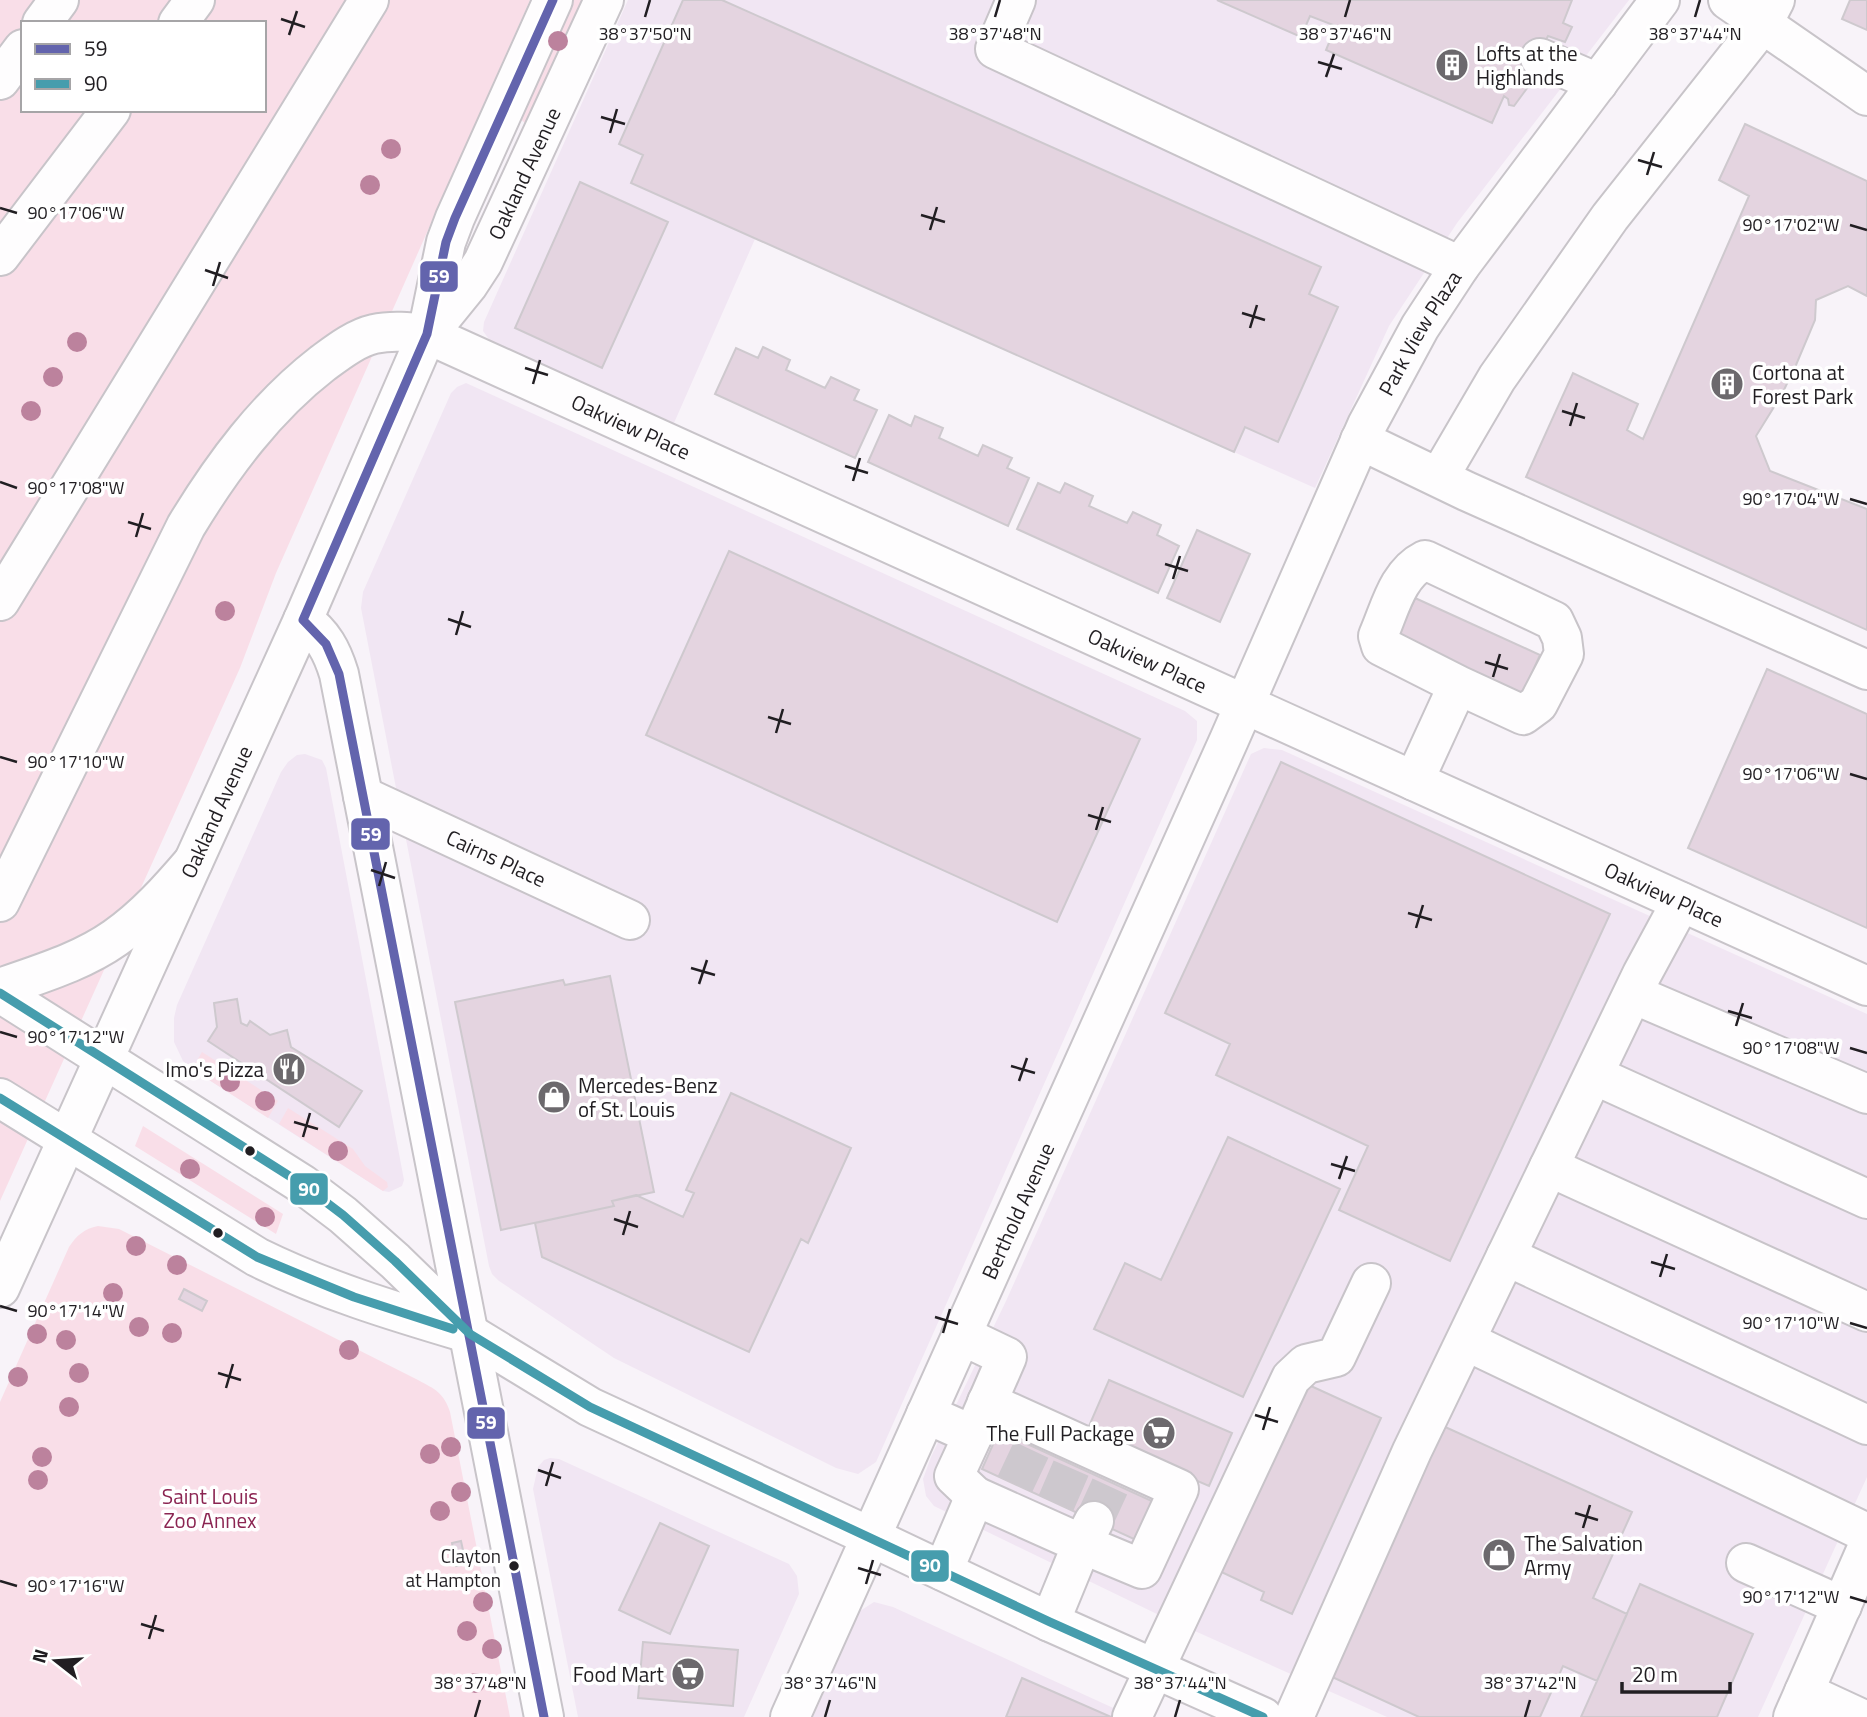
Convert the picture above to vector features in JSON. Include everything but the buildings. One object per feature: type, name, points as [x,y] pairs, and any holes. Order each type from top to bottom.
[{"type":"main road","points":[[44,21],[59,0]]},
{"type":"main road","points":[[179,21],[195,0]]},
{"type":"main road","points":[[0,601],[369,0]]},
{"type":"main road","name":"Oakland Avenue","points":[[0,1288],[303,620],[427,334],[454,218],[553,0]]},
{"type":"main road","name":"Oakland Avenue","points":[[427,334],[484,262],[604,0]]},
{"type":"main road","points":[[1016,0],[995,49],[1460,266]]},
{"type":"main road","name":"Park View Plaza","points":[[1245,704],[1360,440],[1420,327],[1460,266],[1660,0]]},
{"type":"main road","points":[[1728,0],[1768,13],[1867,96]]},
{"type":"main road","points":[[1439,477],[1497,378],[1610,217],[1768,13]]},
{"type":"main road","points":[[0,80],[21,52]]},
{"type":"main road","points":[[1540,58],[1598,83]]},
{"type":"main road","points":[[0,256],[109,112]]},
{"type":"main road","name":"Oakview Place","points":[[0,902],[181,538],[211,486],[237,450],[308,375],[335,354],[373,334],[388,331],[427,334],[1867,986]]},
{"type":"main road","points":[[1360,440],[1867,670]]},
{"type":"main road","points":[[1425,560],[1554,621],[1562,638],[1564,654],[1538,704],[1524,715],[1458,685],[1381,646],[1378,636],[1401,582],[1413,566],[1425,560]]},
{"type":"main road","points":[[303,620],[323,638],[333,654],[544,1717]]},
{"type":"main road","points":[[1414,780],[1458,685]]},
{"type":"main road","name":"Berthold Avenue","points":[[790,1717],[1245,704]]},
{"type":"main road","name":"Cairns Place","points":[[363,796],[630,920]]},
{"type":"main road","points":[[0,991],[68,963],[113,939],[141,918],[193,862]]},
{"type":"main road","points":[[1294,1717],[1412,1451],[1633,994],[1681,902]]},
{"type":"main road","points":[[0,991],[302,1184],[343,1215],[405,1270],[470,1334],[590,1407],[1050,1622],[1263,1717]]},
{"type":"main road","points":[[1633,994],[1867,1094]]},
{"type":"main road","points":[[1594,1075],[1867,1199]]},
{"type":"main road","points":[[0,1098],[257,1257],[302,1279],[383,1308],[470,1334]]},
{"type":"main road","points":[[1549,1167],[1867,1312]]},
{"type":"main road","points":[[1506,1256],[1867,1425]]},
{"type":"main road","points":[[1132,1717],[1291,1378],[1306,1364],[1336,1357],[1371,1283]]},
{"type":"main road","points":[[926,1414],[980,1419],[1037,1438],[1115,1474],[1179,1489],[1142,1569],[1088,1532],[998,1497],[954,1476],[980,1419],[1007,1357],[961,1335]]},
{"type":"main road","points":[[1466,1341],[1867,1533]]},
{"type":"main road","points":[[943,1571],[998,1497]]},
{"type":"main road","points":[[1050,1622],[1088,1532]]},
{"type":"main road","points":[[1858,1717],[1799,1705],[1867,1548]]},
{"type":"main road","points":[[1746,1563],[1842,1606]]},
{"type":"shaded area","points":[[628,0],[1629,0],[1457,223],[1389,326],[1315,488],[755,239],[674,423],[491,342],[483,331],[484,322]]},
{"type":"shaded area","points":[[466,383],[1185,711],[1197,721],[1197,740],[876,1462],[858,1474],[836,1468],[614,1358],[499,1281],[489,1266],[361,608],[363,592],[451,393]]},
{"type":"shaded area","points":[[1264,748],[1282,750],[1867,1014],[1867,1477],[1758,1717],[1387,1717],[1159,1615],[934,1506],[926,1496],[923,1479],[931,1457],[1006,1301],[1251,754]]},
{"type":"shaded area","points":[[305,754],[322,760],[326,768],[404,1180],[402,1186],[389,1192],[383,1191],[192,1069],[183,1061],[174,1042],[177,1005],[281,772],[297,755]]},
{"type":"shaded area","points":[[550,1458],[559,1459],[789,1564],[797,1576],[799,1594],[744,1717],[578,1717],[533,1489],[538,1467]]},
{"type":"shaded area","points":[[874,1602],[893,1607],[1133,1717],[813,1717],[860,1611]]},
{"type":"green space","points":[[0,0],[530,0],[276,573],[240,668],[0,1201]]},
{"type":"green space","points":[[568,0],[588,0],[526,124],[517,116]]},
{"type":"green space","points":[[202,1052],[278,1101],[268,1118],[192,1069]]},
{"type":"green space","points":[[288,1108],[353,1149],[365,1166],[387,1182],[388,1187],[383,1191],[279,1124]]},
{"type":"green space","points":[[143,1126],[283,1214],[276,1234],[135,1146]]},
{"type":"green space","name":"Saint Louis Zoo Annex","points":[[98,1226],[119,1229],[418,1380],[442,1396],[450,1412],[510,1717],[0,1717],[0,1402],[69,1247],[81,1233]]},
{"type":"tunnel","points":[[1015,1484],[1032,1448]]},
{"type":"tunnel","points":[[1056,1503],[1072,1466]]},
{"type":"tunnel","points":[[1094,1521],[1111,1484]]},
{"type":"transit line","name":"59","points":[[544,1717],[339,674],[326,644],[303,620],[427,334],[446,242],[455,218],[553,0]]},
{"type":"transit line","name":"90","points":[[0,993],[302,1184],[343,1215],[395,1261],[470,1334],[590,1407],[1050,1622],[1263,1717]]},
{"type":"transit line","name":"90","points":[[0,1098],[257,1257],[354,1297],[453,1329]]},
{"type":"place","name":"Lofts at the Highlands","points":[[1452,65]]},
{"type":"place","name":"Cortona at Forest Park","points":[[1727,384]]},
{"type":"place","name":"Imo's Pizza","points":[[289,1069]]},
{"type":"place","name":"Mercedes-Benz of St. Louis","points":[[554,1097]]},
{"type":"place","name":"The Full Package","points":[[1159,1433]]},
{"type":"place","name":"The Salvation Army","points":[[1499,1555]]},
{"type":"place","name":"Clayton at Hampton","points":[[514,1566]]},
{"type":"place","name":"Food Mart","points":[[688,1674]]}]
